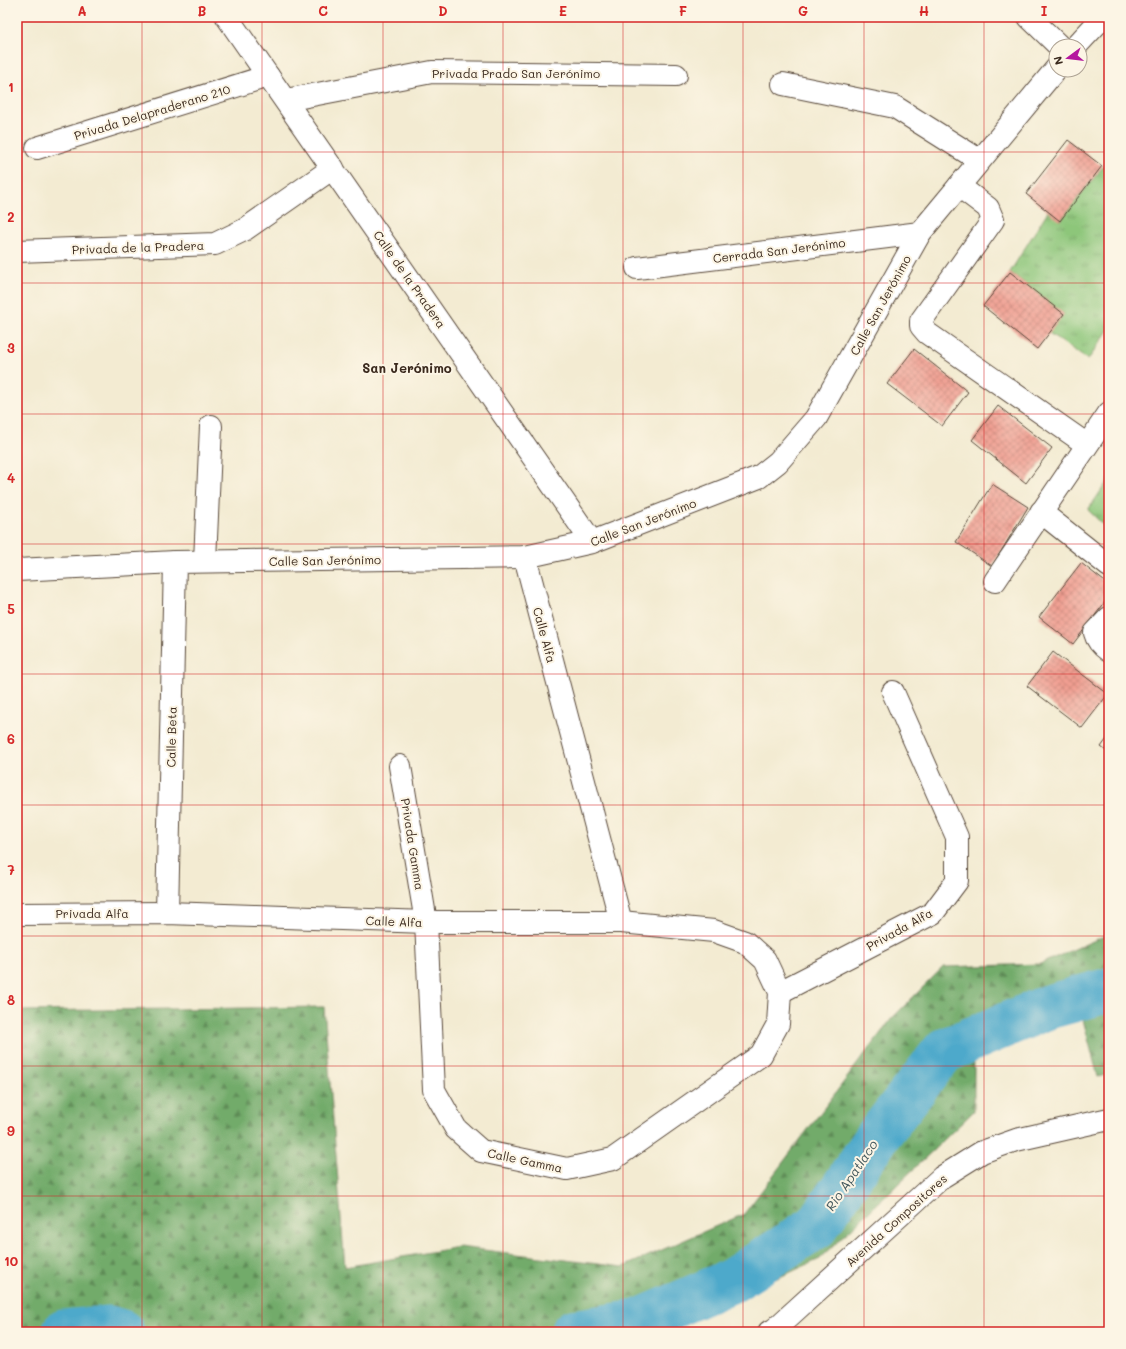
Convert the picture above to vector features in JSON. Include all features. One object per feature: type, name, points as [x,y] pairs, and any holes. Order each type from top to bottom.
[{"type":"street","name":"Calle de la Pradera","points":[[227,17],[592,542]]},
{"type":"street","points":[[1029,17],[1051,38]]},
{"type":"street","points":[[1083,38],[1103,17]]},
{"type":"street","name":"Privada Prado San Jerónimo","points":[[286,100],[432,72],[676,75]]},
{"type":"street","name":"Privada Delapraderano 210","points":[[37,148],[268,76]]},
{"type":"street","name":"Calle San Jerónimo","points":[[17,570],[175,562],[524,557],[592,542],[759,477],[778,462],[816,418],[920,233],[1048,78]]},
{"type":"street","points":[[783,84],[895,107],[979,160]]},
{"type":"street","name":"Privada de la Pradera","points":[[17,251],[215,244],[225,241],[244,230],[333,168]]},
{"type":"street","points":[[959,186],[988,208],[993,220],[921,321],[921,326],[927,333],[1086,444]]},
{"type":"street","name":"Cerrada San Jerónimo","points":[[637,268],[920,233]]},
{"type":"street","points":[[995,581],[1086,444],[1109,413]]},
{"type":"street","points":[[205,562],[211,426]]},
{"type":"street","points":[[1041,512],[1109,566]]},
{"type":"street","name":"Calle Alfa","points":[[524,557],[621,922]]},
{"type":"street","name":"Calle Beta","points":[[167,913],[175,562]]},
{"type":"street","points":[[1109,618],[1095,633],[1101,645],[1109,650]]},
{"type":"street","name":"Privada Alfa","points":[[780,992],[933,913],[957,881],[957,837],[894,692]]},
{"type":"street","name":"Privada Gamma","points":[[400,766],[426,922]]},
{"type":"street","name":"Calle Alfa","points":[[167,913],[426,922],[621,922],[714,931],[745,942],[765,960],[780,992]]},
{"type":"street","name":"Privada Alfa","points":[[17,914],[167,913]]},
{"type":"street","name":"Calle Gamma","points":[[426,922],[434,1090],[456,1129],[481,1150],[567,1169],[613,1159],[761,1055],[778,1024],[780,992]]},
{"type":"street","name":"Avenida Compositores","points":[[773,1331],[942,1177],[988,1150],[1016,1140],[1109,1119]]},
{"type":"green space","points":[[1109,159],[1109,329],[1088,360],[1049,333],[1064,314],[1010,272],[1048,211],[1061,220]]},
{"type":"green space","points":[[1109,479],[1109,530],[1088,510]]},
{"type":"green space","points":[[1109,934],[1109,1074],[1098,1077],[1082,1016],[974,1053],[974,1111],[820,1259],[657,1332],[17,1332],[17,1011],[324,1007],[345,1267],[459,1247],[623,1267],[744,1214],[892,1018],[943,967],[1040,964]]},
{"type":"building","points":[[1068,140],[1102,166],[1060,221],[1026,194]]},
{"type":"building","points":[[1010,272],[1064,314],[1037,349],[983,306]]},
{"type":"building","points":[[914,349],[968,392],[942,426],[887,384]]},
{"type":"building","points":[[998,406],[1052,448],[1026,483],[972,440]]},
{"type":"building","points":[[992,484],[1028,507],[992,566],[956,542]]},
{"type":"building","points":[[1081,563],[1109,585],[1109,597],[1073,644],[1039,617]]},
{"type":"building","points":[[1053,652],[1108,694],[1082,728],[1027,686]]},
{"type":"building","points":[[1109,736],[1109,753],[1101,747]]},
{"type":"waterway","name":"Rio Apatlaco","points":[[573,1332],[637,1322],[733,1280],[817,1226],[880,1133],[944,1051],[1048,1007],[1109,990]]},
{"type":"waterway","name":"Rio Apatlaco","points":[[64,1332],[109,1328],[122,1332]]},
{"type":"district","name":"San Jerónimo","points":[[407,367]]}]
